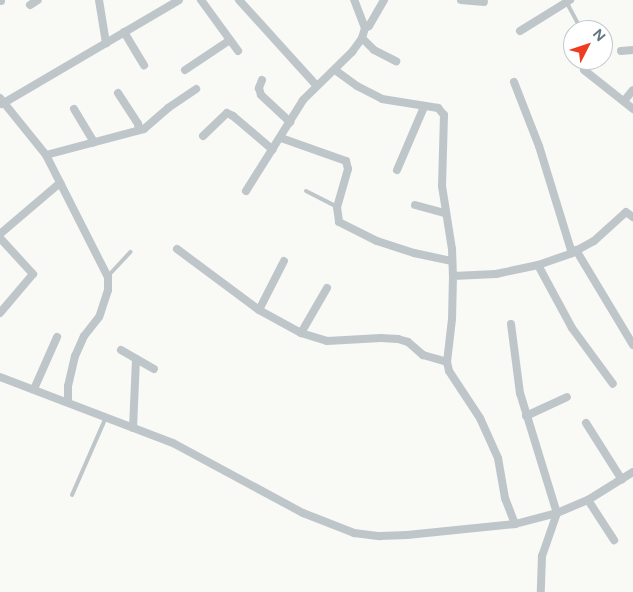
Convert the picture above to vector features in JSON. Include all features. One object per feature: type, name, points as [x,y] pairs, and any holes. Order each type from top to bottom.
[{"type":"street","points":[[30,5],[38,0]]},
{"type":"street","points":[[99,0],[106,43]]},
{"type":"street","points":[[68,402],[68,386],[75,356],[84,336],[99,317],[108,290],[108,277],[46,155],[1,102],[179,0]]},
{"type":"street","points":[[201,0],[238,51]]},
{"type":"street","points":[[240,0],[316,85]]},
{"type":"street","points":[[246,191],[281,138],[303,100],[316,85],[335,70],[362,38],[365,28],[354,0]]},
{"type":"street","points":[[365,28],[369,26],[384,0]]},
{"type":"street","points":[[461,0],[484,2]]},
{"type":"street","points":[[520,31],[566,2]]},
{"type":"street","points":[[124,32],[144,65]]},
{"type":"street","points":[[362,38],[374,50],[396,61]]},
{"type":"street","points":[[185,70],[230,40]]},
{"type":"street","points":[[621,51],[633,50]]},
{"type":"street","points":[[335,70],[375,96],[424,108],[438,108],[444,115],[441,176],[453,276],[452,319],[447,362],[450,371],[480,418],[498,458],[505,498],[515,524]]},
{"type":"street","points":[[584,70],[633,109]]},
{"type":"street","points":[[262,80],[259,88],[261,95],[290,122]]},
{"type":"street","points":[[514,82],[574,252],[633,345]]},
{"type":"street","points":[[46,155],[144,129],[168,108],[196,89]]},
{"type":"street","points":[[624,101],[633,90]]},
{"type":"street","points":[[118,93],[140,130]]},
{"type":"street","points":[[397,170],[424,108]]},
{"type":"street","points":[[74,109],[94,142]]},
{"type":"street","points":[[203,136],[227,113],[273,150]]},
{"type":"street","points":[[281,138],[346,162],[348,169],[337,207],[339,222],[377,242],[414,253],[452,261]]},
{"type":"street","points":[[0,234],[60,183]]},
{"type":"street","points":[[415,205],[444,213]]},
{"type":"street","points":[[453,276],[496,274],[538,265],[574,252],[594,241],[626,212],[633,217]]},
{"type":"street","points":[[0,238],[34,274],[0,312]]},
{"type":"street","points":[[177,249],[259,310],[301,333],[327,341],[398,339],[408,342],[423,355],[447,362]]},
{"type":"street","points":[[259,310],[284,261]]},
{"type":"street","points":[[538,265],[572,328],[612,384]]},
{"type":"street","points":[[301,333],[327,288]]},
{"type":"street","points":[[511,324],[520,393],[557,513],[542,556],[541,592]]},
{"type":"street","points":[[34,389],[57,337]]},
{"type":"street","points":[[121,350],[154,369]]},
{"type":"street","points":[[133,428],[136,359]]},
{"type":"street","points":[[0,377],[173,443],[303,513],[354,533],[380,536],[407,536],[515,524],[557,513],[588,500],[633,472]]},
{"type":"street","points":[[526,416],[567,396]]},
{"type":"street","points":[[586,423],[622,480]]},
{"type":"street","points":[[588,500],[614,540]]},
{"type":"lane","points":[[566,2],[576,20]]},
{"type":"lane","points":[[306,191],[337,207]]},
{"type":"lane","points":[[108,277],[130,252]]},
{"type":"lane","points":[[72,495],[106,417]]}]
